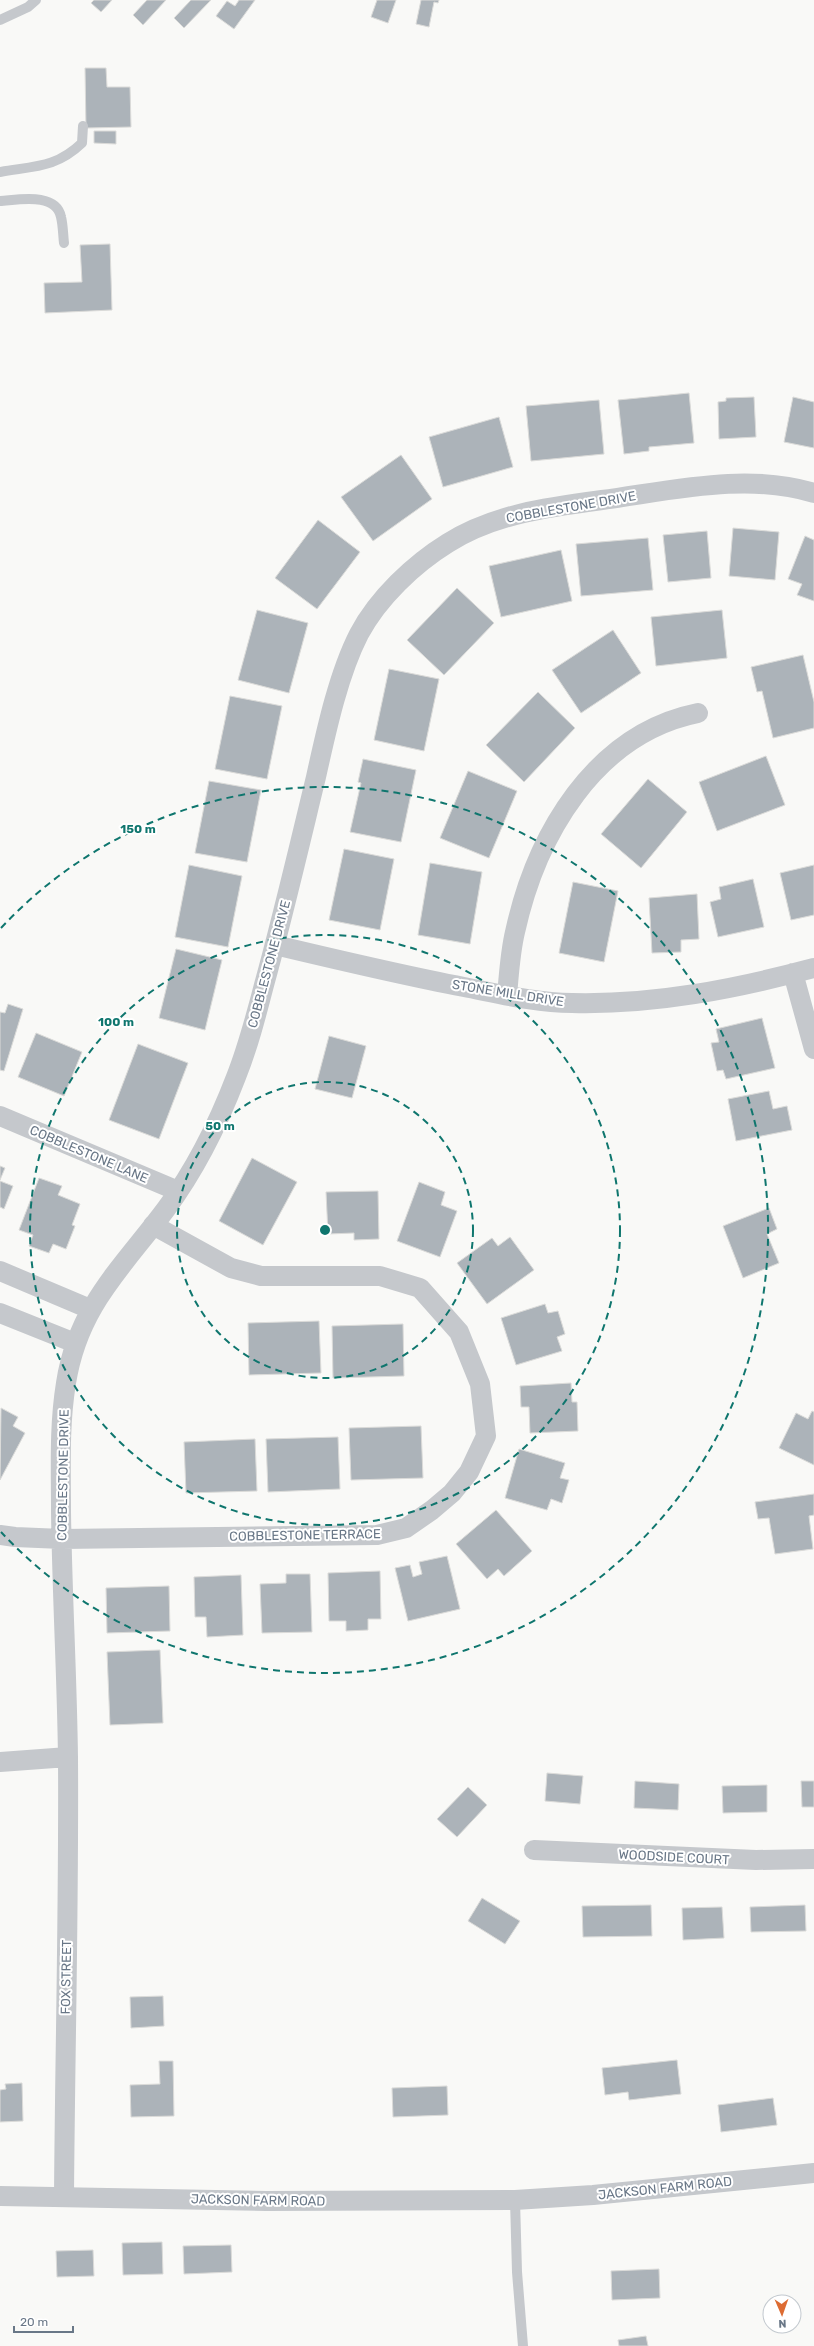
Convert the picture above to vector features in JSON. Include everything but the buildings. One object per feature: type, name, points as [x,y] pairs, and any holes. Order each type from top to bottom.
[{"type":"street","name":"COBBLESTONE DRIVE","points":[[68,1757],[62,1539],[61,1420],[66,1378],[75,1343],[90,1310],[119,1266],[178,1191],[190,1172],[217,1123],[237,1076],[275,944],[326,734],[348,659],[370,615],[397,585],[426,558],[451,541],[482,525],[514,515],[576,503],[720,485],[762,485],[814,493]]},
{"type":"street","points":[[507,996],[514,934],[527,884],[547,837],[559,816],[583,785],[604,763],[632,740],[654,726],[678,717],[698,713]]},
{"type":"street","name":"STONE MILL DRIVE","points":[[275,944],[393,973],[507,996],[571,1003],[616,1003],[679,997],[743,986],[814,968]]},
{"type":"street","points":[[793,973],[814,1049]]},
{"type":"street","name":"COBBLESTONE LANE","points":[[0,1116],[178,1191]]},
{"type":"street","name":"COBBLESTONE TERRACE","points":[[0,1535],[62,1539],[377,1535],[406,1528],[432,1510],[452,1493],[469,1472],[486,1436],[480,1384],[460,1332],[420,1288],[380,1276],[261,1276],[230,1268],[152,1225]]},
{"type":"street","points":[[0,1271],[90,1310]]},
{"type":"street","points":[[0,1313],[75,1343]]},
{"type":"street","points":[[0,1762],[68,1757]]},
{"type":"street","name":"FOX STREET","points":[[64,2197],[68,1757]]},
{"type":"street","name":"WOODSIDE COURT","points":[[534,1850],[756,1860],[814,1859]]},
{"type":"street","name":"JACKSON FARM ROAD","points":[[0,2196],[266,2201],[516,2200],[593,2195],[814,2173]]},
{"type":"lane","points":[[0,20],[28,7],[36,0]]},
{"type":"lane","points":[[0,172],[52,164],[69,156],[82,143],[83,126]]},
{"type":"lane","points":[[0,201],[47,201],[56,207],[61,216],[64,243]]},
{"type":"lane","points":[[516,2200],[517,2272],[523,2346]]}]
